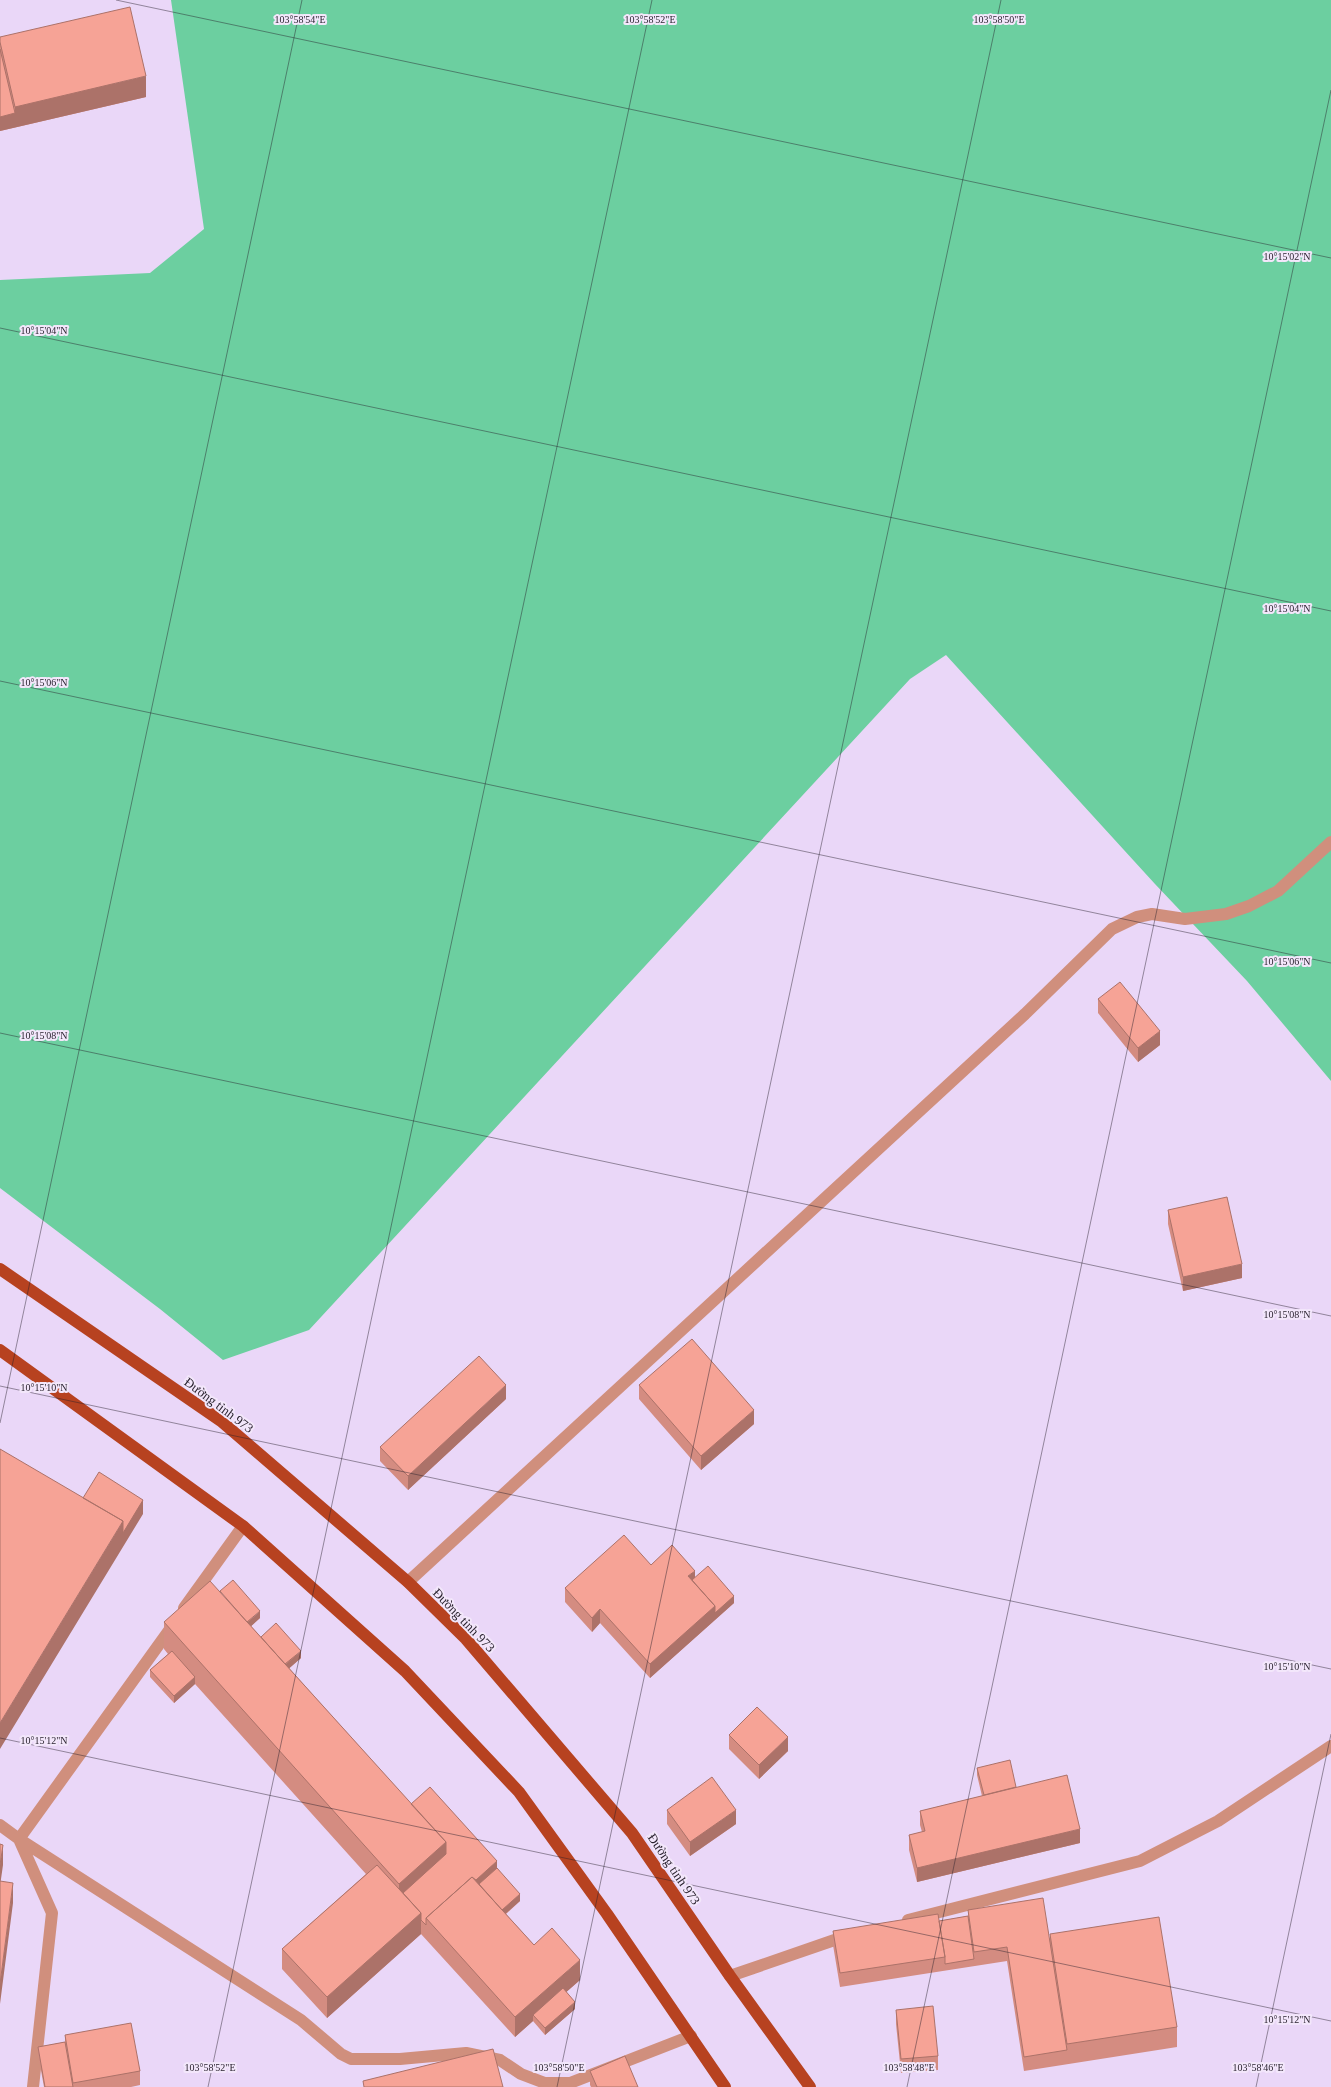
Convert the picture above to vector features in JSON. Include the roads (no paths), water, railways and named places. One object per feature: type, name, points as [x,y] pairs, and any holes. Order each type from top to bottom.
[{"type":"main road","name":"Đường tỉnh 973","points":[[0,1269],[222,1421],[408,1582],[466,1639],[632,1833],[730,1976],[810,2087]]},
{"type":"main road","points":[[0,1350],[243,1526],[405,1671],[519,1792],[691,2036],[725,2087]]},
{"type":"street","points":[[408,1582],[1025,1014],[1112,929],[1136,917],[1152,914],[1185,919],[1226,914],[1250,906],[1278,891],[1331,842]]},
{"type":"street","points":[[19,1840],[243,1526]]},
{"type":"street","points":[[896,1923],[1140,1860],[1218,1821],[1331,1746]]},
{"type":"street","points":[[0,1825],[19,1840],[301,2020],[341,2054],[350,2059],[400,2059],[466,2053],[500,2060],[521,2074],[545,2083],[570,2083],[691,2036]]},
{"type":"street","points":[[19,1840],[52,1913],[33,2087]]},
{"type":"street","points":[[730,1976],[836,1938],[859,1932]]}]
